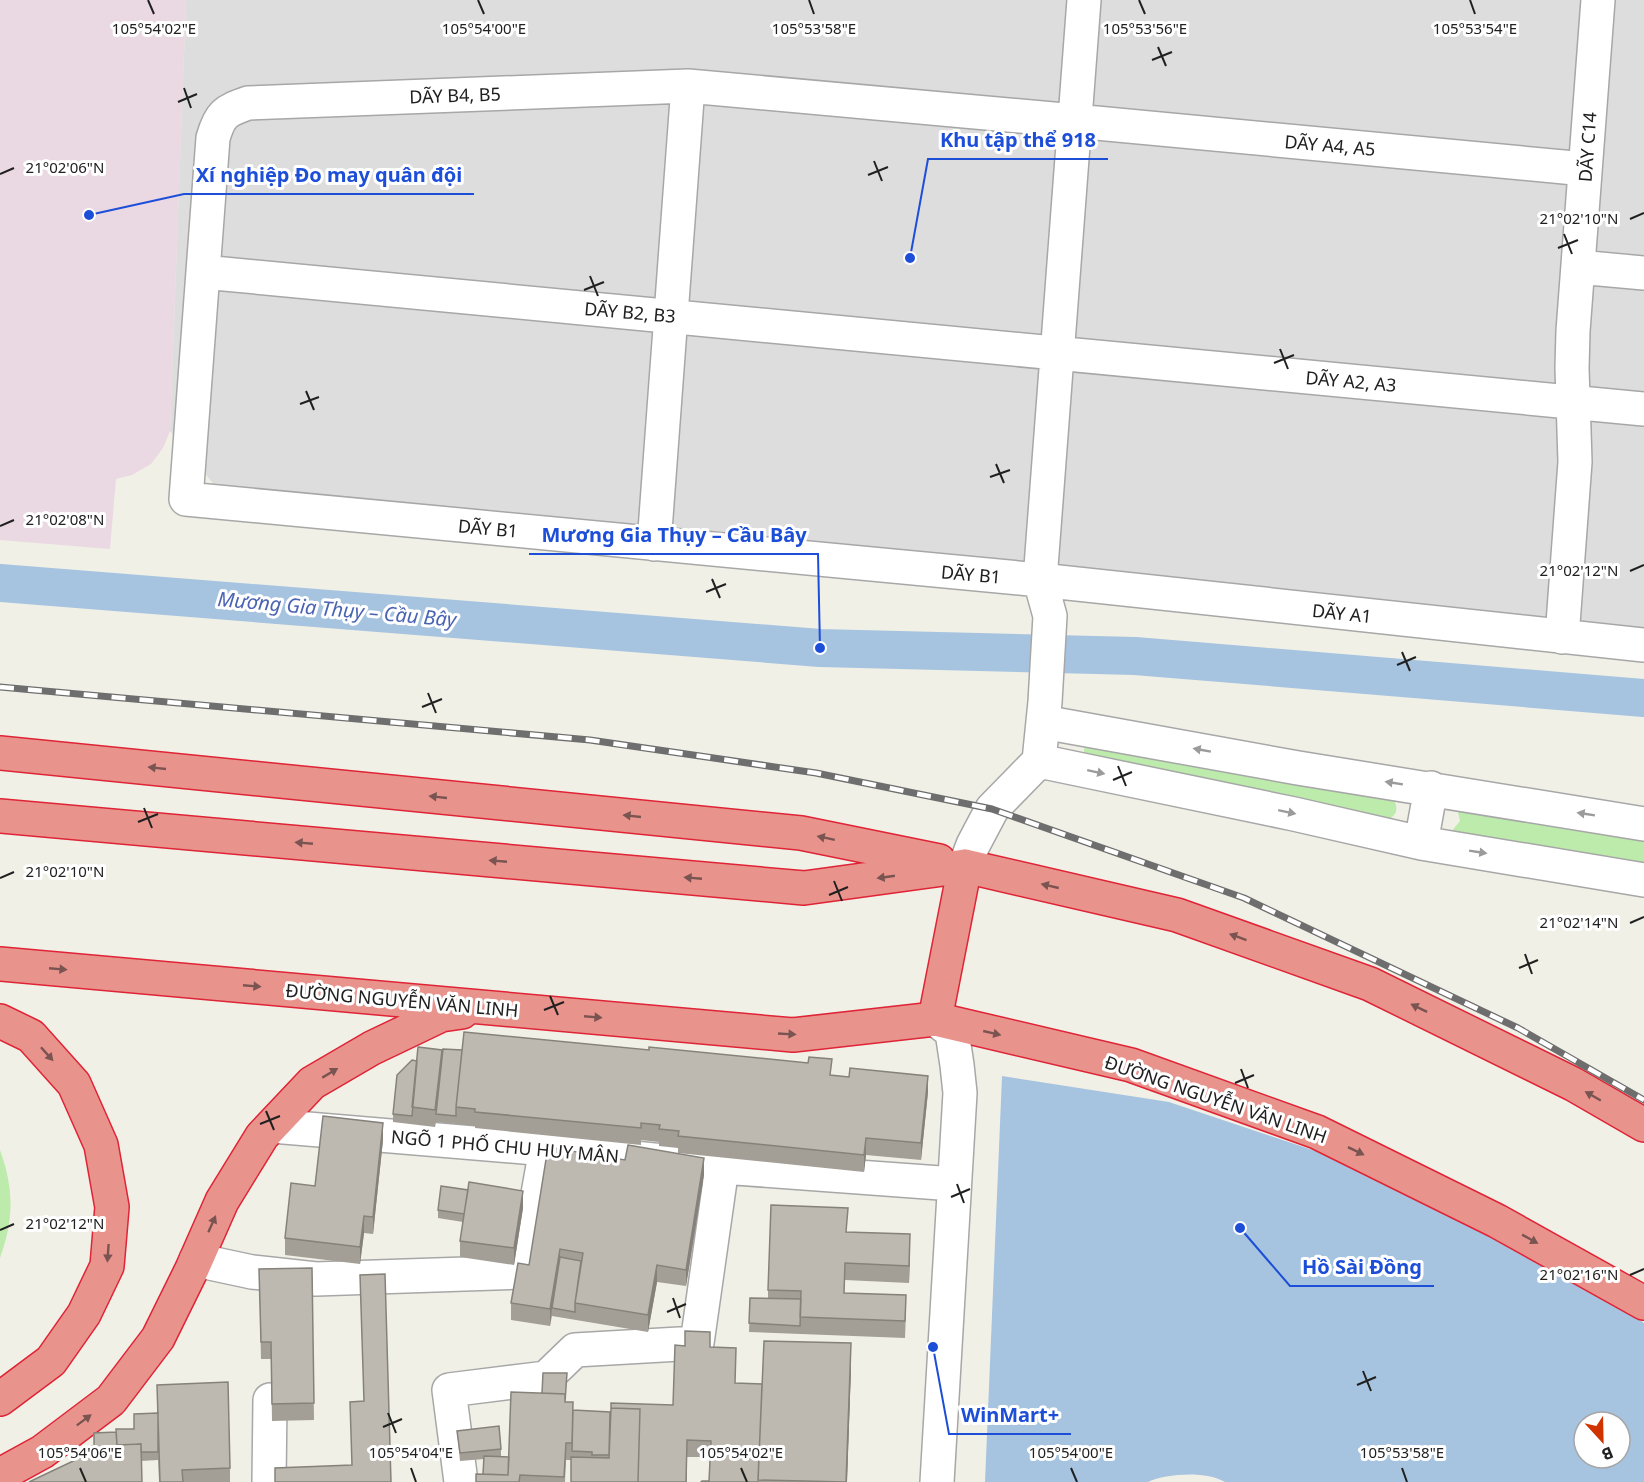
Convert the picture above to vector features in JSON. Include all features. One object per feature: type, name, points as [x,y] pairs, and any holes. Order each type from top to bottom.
[{"type":"highway","points":[[0,753],[801,833],[965,866],[1178,915],[1370,984],[1573,1084],[1644,1125]]},
{"type":"highway","points":[[0,816],[804,888],[965,866]]},
{"type":"highway","points":[[935,1019],[965,866]]},
{"type":"highway","name":"ĐƯỜNG NGUYỄN VĂN LINH","points":[[0,964],[794,1035],[935,1019],[1131,1065],[1317,1132],[1497,1221],[1644,1303]]},
{"type":"highway","points":[[0,1475],[42,1452],[111,1400],[158,1338],[222,1201],[262,1136],[312,1083],[372,1048],[441,1015],[494,1008]]},
{"type":"highway","points":[[0,1021],[31,1036],[74,1084],[101,1145],[112,1207],[107,1266],[84,1314],[51,1361],[0,1399]]},
{"type":"street","points":[[965,866],[992,809],[1039,760],[1050,616],[1040,580],[1084,0]]},
{"type":"street","name":"DÃY C14","points":[[1562,637],[1574,477],[1573,331],[1598,0]]},
{"type":"street","points":[[654,544],[688,86]]},
{"type":"street","name":"DÃY B4, B5","points":[[186,499],[213,138],[218,121],[230,109],[248,103],[688,86],[1075,121]]},
{"type":"street","name":"DÃY A4, A5","points":[[1075,121],[1585,169]]},
{"type":"street","points":[[1578,267],[1644,273]]},
{"type":"street","name":"DÃY B2, B3","points":[[203,272],[1057,353]]},
{"type":"street","name":"DÃY A2, A3","points":[[1057,353],[1644,409]]},
{"type":"street","name":"DÃY B1","points":[[186,499],[1040,580]]},
{"type":"street","name":"DÃY A1","points":[[1040,580],[1644,645]]},
{"type":"street","points":[[1044,712],[1286,766],[1644,824]]},
{"type":"street","points":[[1039,760],[1421,843],[1644,880]]},
{"type":"street","points":[[1421,843],[1431,788]]},
{"type":"street","points":[[935,1019],[952,1032],[960,1093],[937,1482]]},
{"type":"street","name":"NGÕ 1 PHỐ CHU HUY MÂN","points":[[272,1126],[546,1149],[722,1167],[954,1184]]},
{"type":"street","points":[[196,1260],[252,1272],[316,1279],[524,1272],[546,1149]]},
{"type":"street","points":[[461,1482],[449,1390],[546,1378],[575,1350],[697,1343],[722,1167]]},
{"type":"street","points":[[269,1482],[270,1401]]},
{"type":"shaded area","points":[[0,0],[186,0],[170,431],[163,448],[151,464],[132,475],[116,479],[110,549],[0,540]]},
{"type":"shaded area","points":[[186,0],[1644,0],[1644,648],[230,504],[170,431]]},
{"type":"green space","points":[[1086,746],[1393,798],[1396,810],[1389,819],[1084,754]]},
{"type":"green space","points":[[1457,808],[1644,840],[1644,864],[1451,832],[1460,821]]},
{"type":"green space","points":[[0,1150],[10,1191],[10,1217],[0,1258]]},
{"type":"water","points":[[1002,1076],[1169,1102],[1390,1176],[1581,1280],[1644,1323],[1644,1482],[1225,1482],[1208,1476],[1187,1474],[1148,1482],[985,1482]]},
{"type":"building","points":[[464,1032],[808,1063],[809,1057],[832,1059],[830,1075],[849,1077],[850,1068],[928,1076],[921,1143],[866,1138],[864,1155],[678,1136],[679,1131],[659,1129],[660,1125],[641,1123],[641,1128],[475,1112],[475,1109],[456,1107]]},
{"type":"building","points":[[418,1047],[442,1050],[435,1110],[412,1107]]},
{"type":"building","points":[[443,1049],[462,1050],[456,1116],[436,1114]]},
{"type":"building","points":[[412,1060],[417,1061],[412,1116],[393,1114],[397,1075]]},
{"type":"building","points":[[323,1116],[383,1123],[373,1217],[364,1216],[360,1247],[285,1238],[291,1183],[315,1186]]},
{"type":"building","points":[[628,1145],[704,1158],[686,1270],[657,1265],[648,1315],[575,1303],[583,1253],[560,1249],[550,1309],[511,1303],[518,1263],[529,1265],[548,1147],[625,1160]]},
{"type":"building","points":[[469,1182],[523,1191],[514,1248],[460,1241]]},
{"type":"building","points":[[441,1186],[468,1190],[464,1214],[438,1210]]},
{"type":"building","points":[[771,1205],[848,1208],[846,1232],[910,1234],[909,1266],[845,1263],[844,1293],[906,1295],[905,1321],[800,1317],[801,1291],[768,1290]]},
{"type":"building","points":[[560,1257],[581,1261],[575,1312],[552,1308]]},
{"type":"building","points":[[312,1268],[314,1403],[272,1404],[271,1342],[261,1342],[259,1269]]},
{"type":"building","points":[[385,1274],[391,1482],[275,1482],[275,1468],[352,1465],[350,1402],[364,1401],[360,1275]]},
{"type":"building","points":[[750,1298],[801,1299],[800,1326],[749,1323]]},
{"type":"building","points":[[685,1331],[710,1332],[710,1347],[736,1348],[735,1383],[762,1384],[758,1482],[701,1482],[709,1481],[711,1441],[687,1440],[686,1482],[638,1482],[640,1409],[611,1408],[611,1403],[673,1405],[675,1345],[685,1346]]},
{"type":"building","points":[[764,1341],[851,1343],[846,1482],[758,1480]]},
{"type":"building","points":[[543,1373],[567,1373],[565,1402],[565,1394],[542,1393]]},
{"type":"building","points":[[228,1382],[230,1468],[182,1470],[183,1482],[160,1482],[157,1385]]},
{"type":"building","points":[[511,1392],[565,1394],[565,1402],[573,1402],[572,1443],[566,1443],[564,1477],[520,1475],[519,1482],[476,1482],[476,1474],[508,1475]]},
{"type":"building","points":[[611,1408],[640,1409],[638,1482],[571,1482],[571,1457],[609,1458]]},
{"type":"building","points":[[573,1410],[610,1412],[609,1455],[592,1455],[592,1452],[572,1451]]},
{"type":"building","points":[[158,1413],[158,1452],[141,1452],[141,1444],[117,1445],[116,1429],[134,1429],[134,1414]]},
{"type":"building","points":[[499,1426],[501,1449],[460,1453],[457,1431]]},
{"type":"building","points":[[116,1432],[117,1445],[141,1444],[142,1482],[29,1482],[88,1454],[88,1446],[94,1446],[94,1433]]},
{"type":"building","points":[[484,1456],[509,1457],[508,1475],[483,1474]]},
{"type":"waterway","name":"Mương Gia Thụy – Cầu Bây","points":[[0,583],[820,648],[1135,656],[1644,698]]},
{"type":"railway","points":[[0,687],[590,740],[816,773],[992,809],[1244,898],[1518,1028],[1644,1100]]},
{"type":"place","name":"Xí nghiệp Đo may quân đội","points":[[89,215]]},
{"type":"place","name":"Khu tập thể 918","points":[[910,258]]},
{"type":"place","name":"Mương Gia Thụy – Cầu Bây","points":[[820,648]]},
{"type":"place","name":"Hồ Sài Đồng","points":[[1240,1228]]},
{"type":"place","name":"WinMart+","points":[[933,1347]]}]
